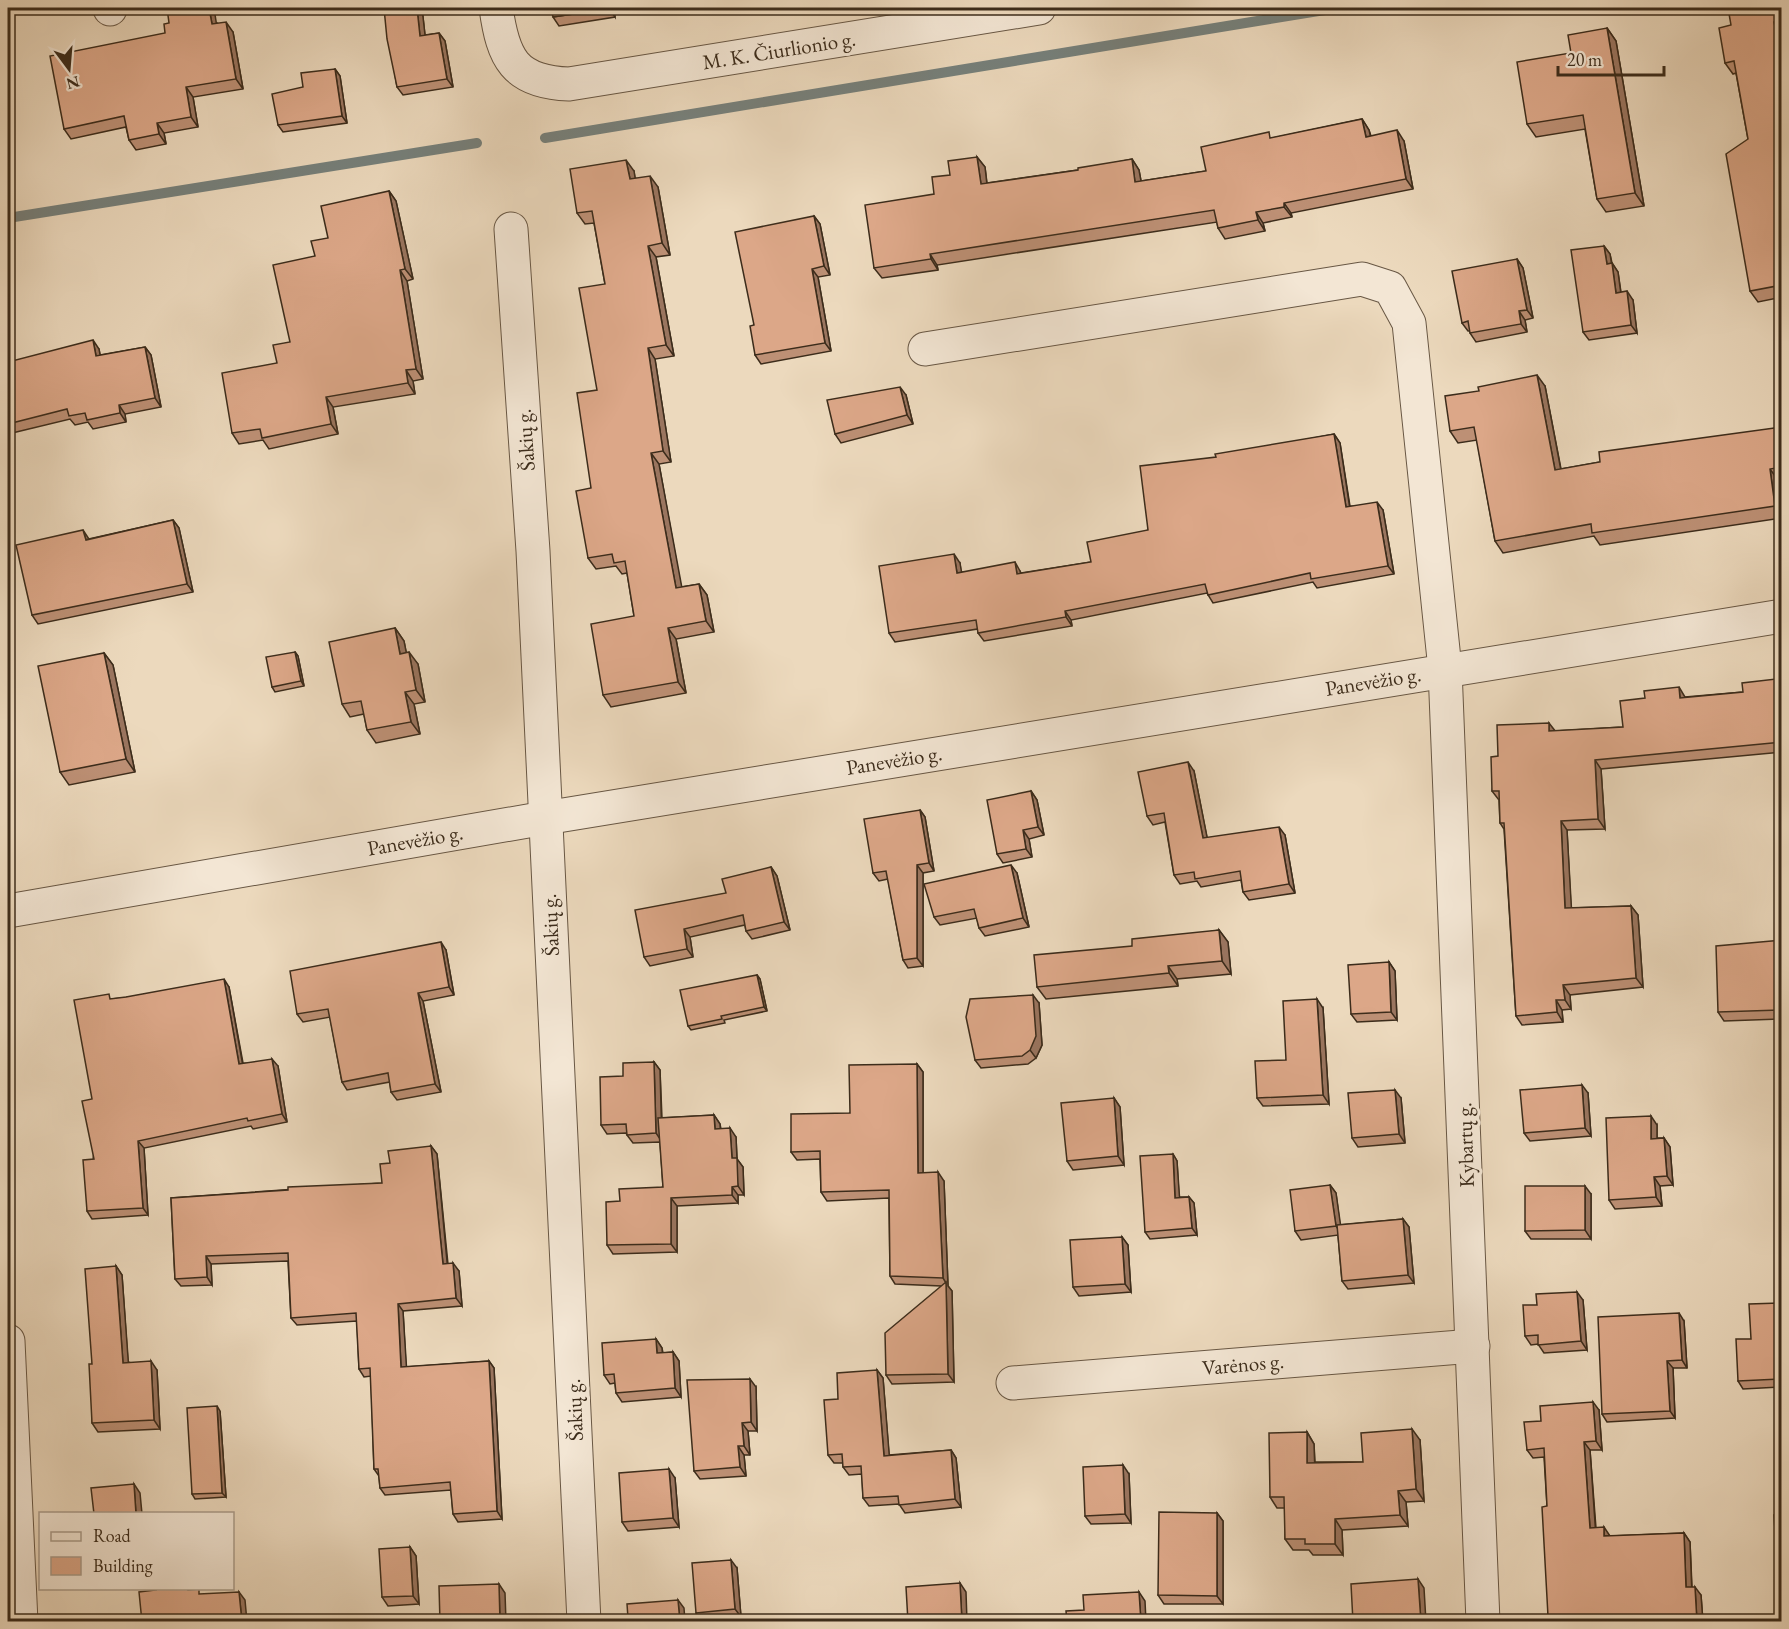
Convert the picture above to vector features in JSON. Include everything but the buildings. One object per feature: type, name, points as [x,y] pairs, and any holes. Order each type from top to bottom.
[{"type":"street","name":"M. K. Čiurlionio g.","points":[[496,8],[504,47],[520,72],[550,83],[569,84],[1039,8]]},
{"type":"street","name":"Šakių g.","points":[[511,229],[532,551],[584,1622]]},
{"type":"street","name":"Kybartų g.","points":[[925,349],[1362,279],[1390,288],[1409,323],[1445,669],[1483,1622]]},
{"type":"street","name":"Panevėžio g.","points":[[8,911],[545,818],[1445,669],[1782,616]]},
{"type":"street","points":[[8,1341],[21,1622]]},
{"type":"street","name":"Varėnos g.","points":[[1013,1383],[1473,1346]]},
{"type":"waterway","points":[[545,138],[1337,8]]},
{"type":"waterway","points":[[8,218],[477,143]]}]
